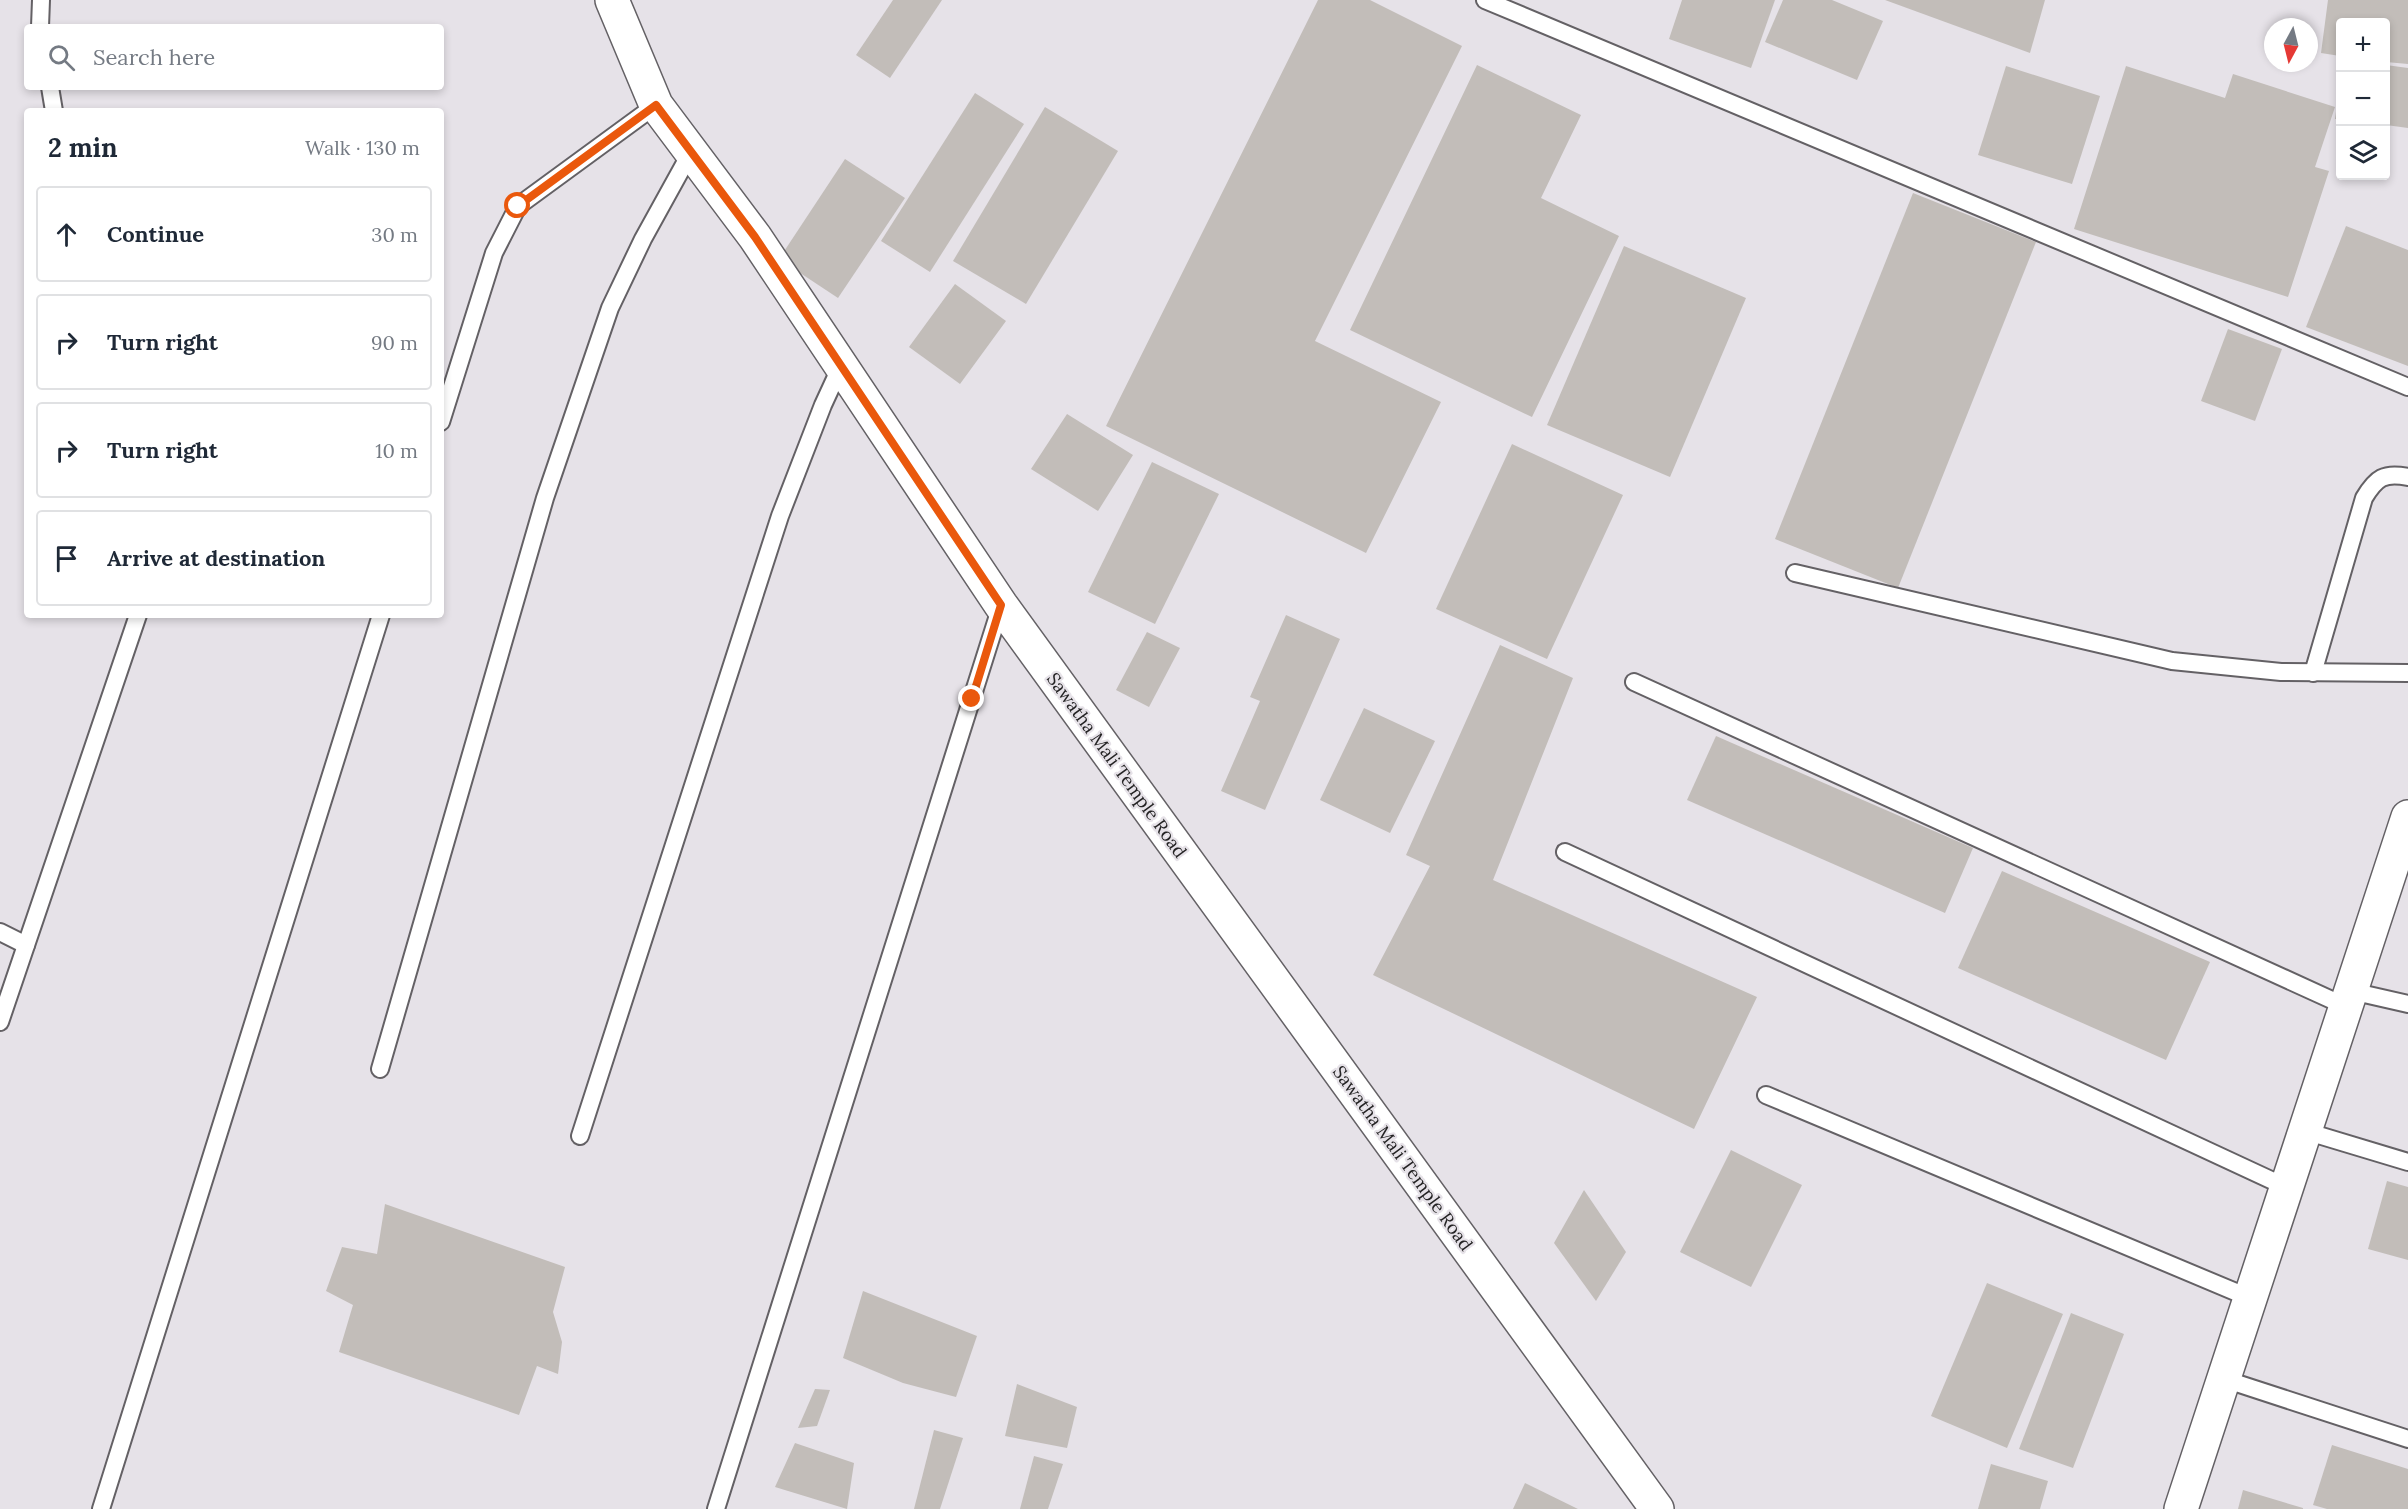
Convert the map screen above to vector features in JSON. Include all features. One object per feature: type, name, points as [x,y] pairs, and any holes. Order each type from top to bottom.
[{"type":"street","name":"Sawatha Mali Temple Road","points":[[612,0],[656,105],[755,237],[1001,605],[1657,1509]]},
{"type":"street","points":[[2181,1509],[2407,822]]},
{"type":"lane","points":[[40,24],[41,0]]},
{"type":"lane","points":[[1485,0],[2408,387]]},
{"type":"lane","points":[[50,90],[54,108]]},
{"type":"lane","points":[[444,412],[494,253],[518,206],[656,105]]},
{"type":"lane","points":[[380,1069],[545,498],[610,308],[643,239],[691,152]]},
{"type":"lane","points":[[580,1136],[780,516],[823,405],[841,366]]},
{"type":"lane","points":[[2313,673],[2364,498],[2373,483],[2387,475],[2408,477]]},
{"type":"lane","points":[[1795,573],[2172,661],[2281,672],[2408,673]]},
{"type":"lane","points":[[716,1509],[1001,605]]},
{"type":"lane","points":[[0,1022],[137,618]]},
{"type":"lane","points":[[101,1509],[380,618]]},
{"type":"lane","points":[[1634,682],[2348,998],[2408,1004]]},
{"type":"lane","points":[[1564,852],[2286,1187]]},
{"type":"lane","points":[[0,932],[26,945]]},
{"type":"lane","points":[[1766,1095],[2250,1298]]},
{"type":"lane","points":[[2305,1131],[2408,1162]]},
{"type":"lane","points":[[2224,1379],[2408,1439]]},
{"type":"building","points":[[893,0],[942,0],[890,78],[856,55]]},
{"type":"building","points":[[1318,0],[1370,0],[1462,46],[1315,341],[1441,402],[1366,553],[1106,426]]},
{"type":"building","points":[[1682,0],[1775,0],[1751,68],[1669,39]]},
{"type":"building","points":[[1783,0],[1832,0],[1883,21],[1857,80],[1765,42]]},
{"type":"building","points":[[1885,0],[2045,0],[2030,53]]},
{"type":"building","points":[[2328,0],[2408,0],[2408,64],[2390,62],[2390,18],[2336,18],[2336,55],[2321,53]]},
{"type":"building","points":[[1477,65],[1581,115],[1541,198],[1619,236],[1532,417],[1350,330]]},
{"type":"building","points":[[2006,66],[2100,96],[2072,184],[1978,155]]},
{"type":"building","points":[[2126,66],[2225,98],[2233,74],[2335,107],[2315,167],[2329,171],[2288,297],[2074,229]]},
{"type":"building","points":[[2390,66],[2408,68],[2408,128],[2390,126]]},
{"type":"building","points":[[975,93],[1024,124],[930,272],[881,241]]},
{"type":"building","points":[[1045,107],[1118,151],[1026,304],[953,261]]},
{"type":"building","points":[[845,159],[905,198],[838,298],[779,259]]},
{"type":"building","points":[[1913,193],[2036,242],[1898,588],[1775,539]]},
{"type":"building","points":[[2346,226],[2408,250],[2408,366],[2306,327]]},
{"type":"building","points":[[1624,246],[1746,298],[1670,477],[1547,425]]},
{"type":"building","points":[[955,284],[1006,321],[960,384],[909,347]]},
{"type":"building","points":[[2228,329],[2282,349],[2255,421],[2201,401]]},
{"type":"building","points":[[1067,414],[1133,455],[1098,511],[1031,469]]},
{"type":"building","points":[[1512,444],[1623,495],[1547,659],[1436,609]]},
{"type":"building","points":[[1152,462],[1219,494],[1155,624],[1088,592]]},
{"type":"building","points":[[1286,615],[1340,639],[1265,810],[1221,791],[1260,701],[1250,697]]},
{"type":"building","points":[[1147,632],[1180,648],[1149,707],[1116,690]]},
{"type":"building","points":[[1500,645],[1573,678],[1493,880],[1757,997],[1694,1129],[1373,975],[1430,866],[1406,855]]},
{"type":"building","points":[[1364,708],[1435,741],[1390,833],[1320,800]]},
{"type":"building","points":[[1716,736],[1973,848],[1945,913],[1687,800]]},
{"type":"building","points":[[2002,871],[2210,962],[2166,1060],[1958,968]]},
{"type":"building","points":[[1731,1150],[1802,1185],[1751,1287],[1680,1252]]},
{"type":"building","points":[[2387,1181],[2408,1187],[2408,1260],[2368,1249]]},
{"type":"building","points":[[1584,1190],[1626,1252],[1596,1301],[1554,1243]]},
{"type":"building","points":[[385,1204],[565,1267],[553,1312],[562,1342],[558,1374],[537,1366],[519,1415],[339,1352],[353,1305],[326,1291],[342,1247],[377,1254]]},
{"type":"building","points":[[1987,1283],[2063,1314],[2007,1448],[1931,1416]]},
{"type":"building","points":[[863,1291],[977,1336],[956,1397],[903,1383],[843,1358]]},
{"type":"building","points":[[2071,1313],[2124,1334],[2073,1468],[2019,1449]]},
{"type":"building","points":[[1017,1384],[1077,1407],[1067,1448],[1005,1436]]},
{"type":"building","points":[[815,1389],[830,1390],[817,1426],[798,1428]]},
{"type":"building","points":[[934,1430],[963,1438],[940,1509],[914,1509]]},
{"type":"building","points":[[795,1443],[854,1463],[847,1509],[775,1487]]},
{"type":"building","points":[[2332,1445],[2408,1469],[2408,1509],[2327,1509],[2313,1505]]},
{"type":"building","points":[[1034,1456],[1063,1464],[1048,1509],[1020,1509]]},
{"type":"building","points":[[1991,1464],[2048,1481],[2040,1509],[1978,1509]]},
{"type":"building","points":[[1525,1483],[1578,1509],[1513,1509]]},
{"type":"building","points":[[2243,1490],[2303,1508],[2303,1509],[2238,1509]]},
{"type":"route","points":[[518,206],[656,105],[755,237],[1001,605],[972,699]]}]
